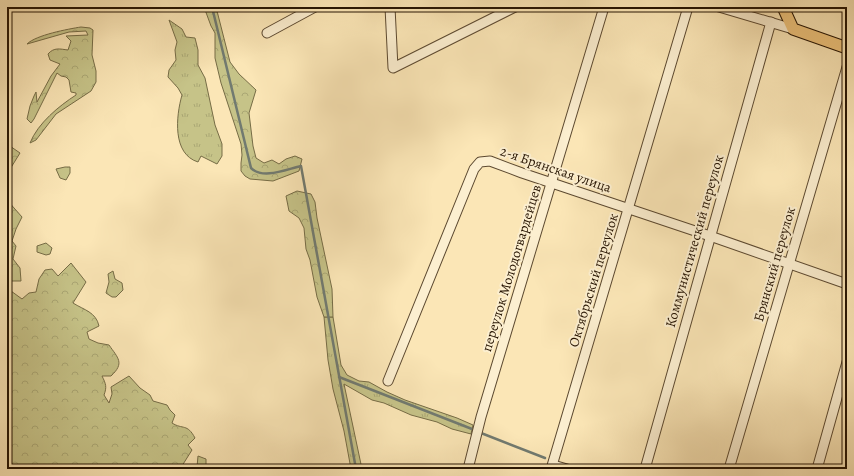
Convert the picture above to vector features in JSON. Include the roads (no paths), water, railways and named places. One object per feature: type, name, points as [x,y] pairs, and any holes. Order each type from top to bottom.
[{"type":"main road","points":[[783,7],[793,29],[847,48]]},
{"type":"street","points":[[267,33],[315,7]]},
{"type":"street","points":[[390,7],[393,68],[515,7]]},
{"type":"street","name":"переулок Молодогвардейцев","points":[[468,469],[481,416],[604,7]]},
{"type":"street","name":"Октябрьский переулок","points":[[552,467],[688,7]]},
{"type":"street","points":[[719,7],[793,29]]},
{"type":"street","name":"Коммунистический переулок","points":[[645,469],[771,22]]},
{"type":"street","name":"Брянский переулок","points":[[729,469],[847,67]]},
{"type":"street","name":"2-я Брянская улица","points":[[388,381],[474,169],[480,162],[490,161],[847,284]]},
{"type":"street","points":[[817,469],[847,362]]},
{"type":"street","points":[[552,467],[567,469]]},
{"type":"waterway","points":[[212,7],[251,168],[262,173],[275,173],[301,166],[356,469]]},
{"type":"waterway","points":[[339,377],[472,429]]},
{"type":"waterway","points":[[481,433],[545,458]]}]
